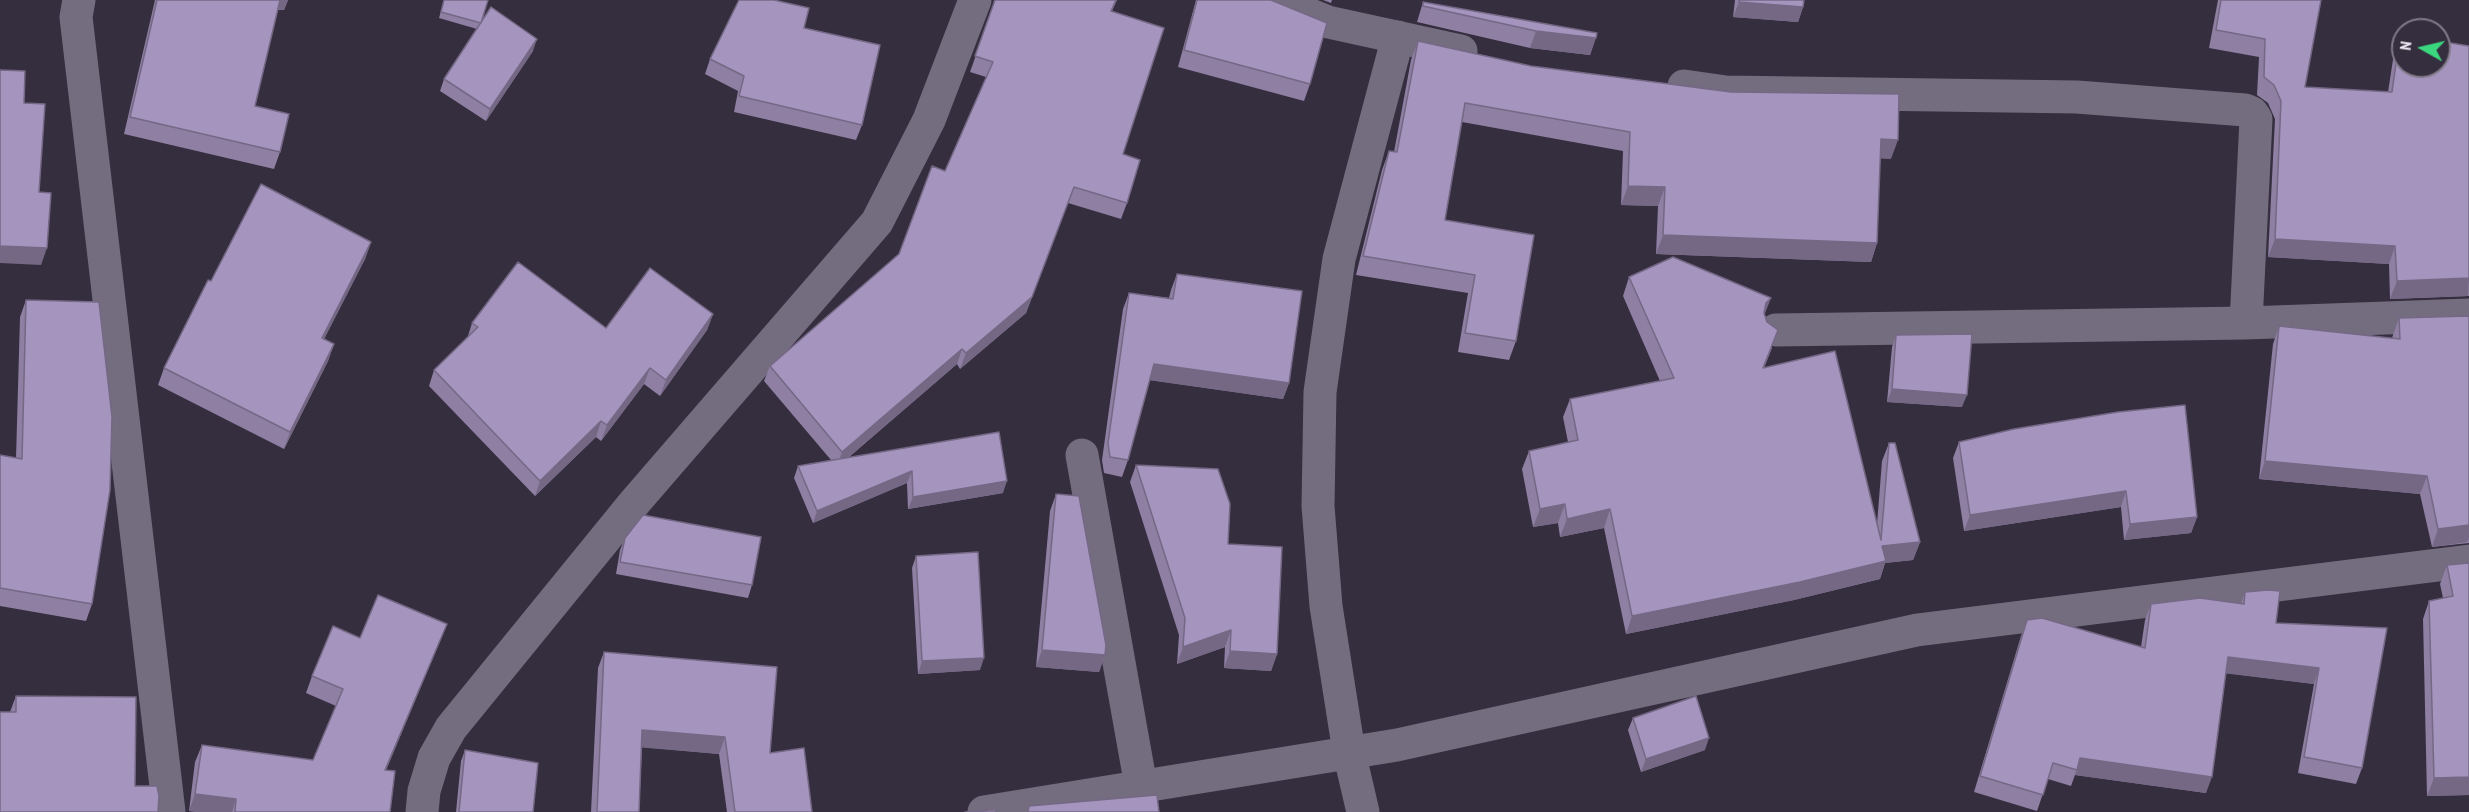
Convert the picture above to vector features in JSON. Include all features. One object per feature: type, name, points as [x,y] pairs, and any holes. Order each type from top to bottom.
[{"type":"street","points":[[79,0],[76,16],[169,812]]},
{"type":"street","points":[[422,812],[424,791],[434,758],[451,728],[635,502],[877,222],[929,120],[975,0]]},
{"type":"street","points":[[1273,0],[1328,22],[1495,59]]},
{"type":"street","points":[[1363,812],[1349,752],[1326,606],[1318,506],[1320,392],[1340,259],[1398,38]]},
{"type":"street","points":[[1656,82],[1726,92],[2077,97],[2245,110],[2252,113],[2256,119],[2246,323]]},
{"type":"street","points":[[1776,330],[2246,323],[2469,315]]},
{"type":"street","points":[[1082,455],[1141,786]]},
{"type":"street","points":[[984,812],[1397,745],[1917,630],[2469,561]]},
{"type":"building","points":[[157,0],[280,0],[255,106],[289,114],[280,152],[130,117]]},
{"type":"building","points":[[444,0],[488,0],[481,23],[441,12]]},
{"type":"building","points":[[739,0],[774,0],[809,8],[804,28],[880,45],[862,125],[739,96],[744,76],[710,59]]},
{"type":"building","points":[[995,0],[1116,0],[1111,11],[1164,28],[1123,154],[1140,160],[1127,203],[1074,187],[1032,297],[966,353],[962,349],[842,452],[770,366],[899,254],[932,166],[945,171],[993,62],[975,56]]},
{"type":"building","points":[[1197,0],[1271,0],[1327,23],[1310,84],[1184,50]]},
{"type":"building","points":[[1739,0],[1804,0],[1803,7],[1739,2]]},
{"type":"building","points":[[2221,0],[2321,0],[2305,87],[2392,92],[2394,78],[2451,78],[2451,43],[2469,46],[2469,278],[2397,281],[2395,246],[2275,239],[2281,101],[2274,85],[2264,77],[2265,39],[2216,30]]},
{"type":"building","points":[[1423,2],[1597,33],[1596,38],[1536,31],[1423,6]]},
{"type":"building","points":[[491,7],[537,39],[490,109],[444,79]]},
{"type":"building","points":[[1418,41],[1531,66],[1731,92],[1899,94],[1898,140],[1881,139],[1877,243],[1663,235],[1665,187],[1628,186],[1630,132],[1465,103],[1445,220],[1534,235],[1516,341],[1465,333],[1475,275],[1363,256],[1389,151],[1397,152]]},
{"type":"building","points":[[0,70],[25,71],[24,103],[45,104],[39,192],[51,193],[47,248],[0,246]]},
{"type":"building","points":[[261,184],[371,242],[322,338],[334,344],[290,432],[164,368],[208,280],[211,281]]},
{"type":"building","points":[[1673,257],[1771,298],[1766,303],[1764,313],[1767,322],[1778,330],[1763,368],[1835,351],[1881,540],[1889,443],[1895,443],[1920,542],[1882,546],[1886,561],[1800,582],[1632,616],[1610,509],[1567,519],[1565,504],[1540,509],[1529,451],[1578,440],[1570,399],[1674,378],[1629,277]]},
{"type":"building","points":[[518,262],[606,328],[650,268],[713,314],[666,380],[650,368],[607,425],[601,421],[540,481],[434,370],[478,327],[472,323]]},
{"type":"building","points":[[1177,274],[1302,291],[1289,383],[1154,364],[1128,460],[1110,457],[1108,443],[1129,293],[1173,299]]},
{"type":"building","points":[[26,300],[99,302],[112,417],[110,490],[92,604],[0,588],[0,455],[22,459]]},
{"type":"building","points":[[2469,316],[2469,525],[2438,529],[2427,476],[2265,461],[2279,326],[2400,339],[2399,318]]},
{"type":"building","points":[[1972,334],[1967,395],[1892,389],[1896,335]]},
{"type":"building","points":[[2185,405],[2197,517],[2130,524],[2126,491],[1970,515],[1959,442],[2014,429],[2118,412]]},
{"type":"building","points":[[999,432],[1007,481],[913,497],[912,471],[817,511],[798,466]]},
{"type":"building","points":[[1136,465],[1218,469],[1230,504],[1228,544],[1282,547],[1277,654],[1230,651],[1231,630],[1183,647],[1185,618]]},
{"type":"building","points":[[1056,494],[1079,496],[1106,645],[1105,655],[1042,650]]},
{"type":"building","points":[[643,515],[761,537],[752,585],[620,562],[625,538]]},
{"type":"building","points":[[978,552],[984,658],[922,661],[916,556]]},
{"type":"building","points":[[2469,563],[2469,777],[2434,778],[2429,601],[2453,596],[2447,565]]},
{"type":"building","points":[[2280,591],[2276,623],[2387,628],[2362,768],[2304,757],[2319,668],[2228,657],[2212,777],[2080,758],[2077,770],[2053,763],[2043,795],[1980,776],[2027,620],[2042,618],[2145,648],[2151,604],[2200,598],[2244,604],[2245,592]]},
{"type":"building","points":[[378,595],[447,624],[385,770],[395,771],[390,812],[235,812],[236,799],[195,794],[202,745],[313,760],[343,689],[312,676],[333,626],[360,638]]},
{"type":"building","points":[[604,652],[777,667],[770,753],[804,748],[812,812],[735,812],[725,737],[642,730],[639,812],[597,812]]},
{"type":"building","points":[[16,696],[136,697],[135,786],[157,786],[158,812],[0,812],[0,712],[16,712]]},
{"type":"building","points":[[1696,696],[1709,738],[1646,759],[1633,718]]},
{"type":"building","points":[[465,750],[538,763],[533,812],[459,812]]},
{"type":"building","points":[[1157,795],[1159,812],[1028,812],[1029,806]]},
{"type":"building","points":[[996,810],[996,812],[965,812]]}]
